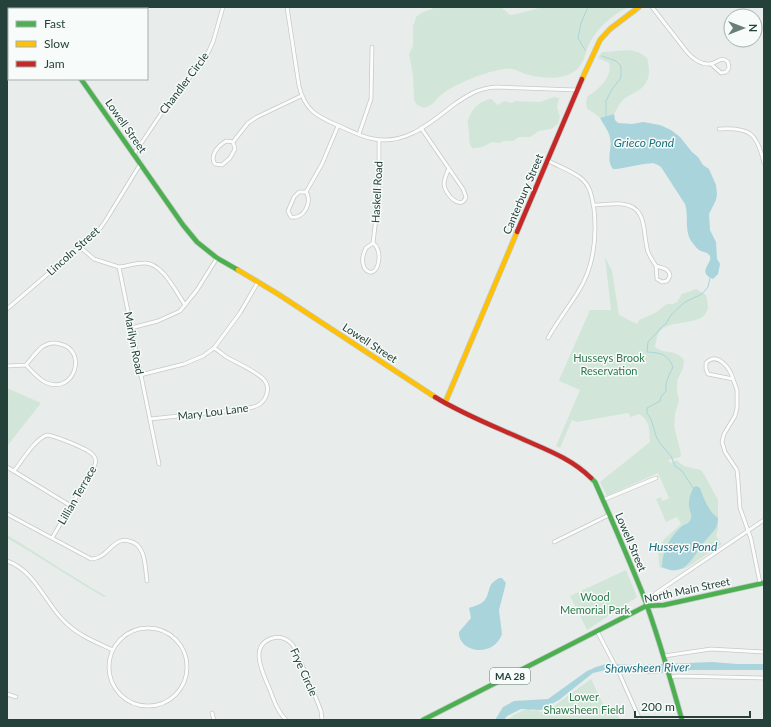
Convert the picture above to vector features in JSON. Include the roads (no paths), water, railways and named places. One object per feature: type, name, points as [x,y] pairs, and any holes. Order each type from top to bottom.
[{"type":"main road","name":"Canterbury Street","points":[[445,403],[520,221],[596,46],[601,37],[612,26],[639,7]]},
{"type":"main road","name":"Lowell Street","points":[[82,80],[189,233],[217,258],[258,282],[445,403],[461,412],[562,456],[582,468],[595,482],[646,606],[665,658],[682,720]]},
{"type":"main road","name":"North Main Street","points":[[423,720],[646,606],[664,605],[762,583]]},
{"type":"street","name":"Chandler Circle","points":[[134,154],[163,111],[207,55],[213,42],[223,7]]},
{"type":"street","points":[[286,7],[297,77],[302,96],[307,106],[321,118],[359,134],[379,140],[399,139],[421,128],[468,95],[485,88],[496,86],[577,90]]},
{"type":"street","points":[[652,7],[690,56],[697,61],[711,64],[721,73],[727,72],[730,68],[728,62],[723,59],[711,64]]},
{"type":"street","points":[[359,134],[370,101],[372,47]]},
{"type":"street","points":[[233,142],[248,123],[257,117],[302,96]]},
{"type":"street","points":[[306,192],[322,164],[338,126]]},
{"type":"street","points":[[421,128],[449,168],[465,192],[466,198],[462,202],[453,200],[444,187],[449,168]]},
{"type":"street","points":[[719,129],[740,129],[752,135],[760,146],[764,163]]},
{"type":"street","name":"Haskell Road","points":[[373,243],[378,249],[378,260],[376,270],[369,272],[363,267],[363,257],[366,248],[373,243],[379,193],[379,140]]},
{"type":"street","points":[[226,141],[233,142],[235,149],[230,158],[222,165],[219,166],[215,164],[213,156],[219,147],[226,141]]},
{"type":"street","points":[[547,160],[582,178],[590,188],[593,205],[594,246],[589,270],[578,291],[548,338]]},
{"type":"street","name":"Lincoln Street","points":[[7,309],[99,230],[141,164]]},
{"type":"street","points":[[299,192],[306,192],[309,196],[309,200],[304,211],[299,217],[291,217],[288,211],[294,197],[299,192]]},
{"type":"street","points":[[593,205],[622,204],[631,206],[638,212],[644,224],[648,253],[656,266],[657,279],[662,282],[667,281],[669,272],[666,269],[656,266]]},
{"type":"street","points":[[79,246],[94,259],[119,267],[144,263],[153,264],[165,276],[185,305]]},
{"type":"street","points":[[132,328],[180,311],[197,290],[217,258]]},
{"type":"street","name":"Marilyn Road","points":[[119,267],[159,464]]},
{"type":"street","points":[[140,376],[194,360],[214,348],[240,313],[258,282]]},
{"type":"street","points":[[7,366],[26,365],[40,349],[51,343],[60,343],[67,347],[73,353],[76,361],[75,370],[71,377],[65,382],[57,385],[44,382],[26,365]]},
{"type":"street","name":"Mary Lou Lane","points":[[150,419],[246,409],[261,403],[266,395],[267,386],[265,381],[224,356],[214,348]]},
{"type":"street","points":[[733,379],[709,375],[706,369],[706,363],[712,359],[724,363],[729,368],[733,379],[737,390],[737,408],[735,416],[723,437],[722,442],[737,470],[740,508],[748,530],[762,583]]},
{"type":"street","name":"Lillian Terrace","points":[[14,471],[37,442],[43,436],[47,435],[88,450],[95,457],[96,463],[52,538]]},
{"type":"street","points":[[7,467],[71,506]]},
{"type":"street","points":[[603,500],[656,478]]},
{"type":"street","points":[[7,514],[93,559],[101,556],[118,542],[127,540],[134,542],[139,545],[142,551],[147,581]]},
{"type":"street","points":[[554,542],[609,515]]},
{"type":"street","points":[[646,606],[656,593],[764,520]]},
{"type":"street","points":[[7,561],[17,566],[28,576],[63,620],[74,630],[86,638],[113,650]]},
{"type":"street","points":[[148,628],[166,632],[176,639],[186,655],[188,667],[183,685],[176,695],[161,705],[142,706],[131,703],[117,691],[111,680],[109,662],[113,650],[125,636],[136,630],[148,628]]},
{"type":"street","points":[[598,631],[640,720]]},
{"type":"street","name":"Frye Circle","points":[[286,720],[277,707],[259,659],[260,649],[263,644],[276,637],[282,637],[294,647],[321,711],[322,720]]},
{"type":"street","points":[[665,658],[711,649],[764,652]]},
{"type":"street","points":[[670,675],[705,678],[764,678]]},
{"type":"street","points":[[7,694],[16,697]]},
{"type":"street","points":[[212,714],[214,720]]},
{"type":"water","name":"Grieco Pond","points":[[614,114],[615,120],[618,123],[632,124],[643,122],[660,125],[671,130],[680,137],[698,157],[703,165],[709,169],[716,185],[717,194],[716,200],[709,214],[710,230],[716,242],[717,259],[720,264],[718,274],[713,279],[708,276],[705,270],[710,256],[700,251],[691,241],[687,227],[687,213],[685,204],[661,167],[653,163],[613,169],[609,157],[611,142],[607,130],[600,118]]},
{"type":"water","name":"Husseys Pond","points":[[696,486],[700,488],[709,508],[718,518],[717,526],[688,564],[677,570],[670,570],[662,567],[663,555],[674,535],[682,526],[690,521],[691,516],[689,499],[693,488]]},
{"type":"water","points":[[499,578],[502,578],[506,583],[499,610],[502,634],[498,642],[491,647],[484,650],[470,648],[460,639],[459,632],[471,618],[469,608],[484,601],[490,586]]},
{"type":"water","name":"Shawsheen River","points":[[712,662],[764,664],[764,670],[691,670],[651,674],[610,669],[593,673],[559,700],[541,710],[521,709],[507,716],[504,720],[495,720],[503,707],[514,701],[548,699],[587,671],[606,664],[637,665]]},
{"type":"waterway","points":[[585,50],[578,38],[581,23],[588,7]]},
{"type":"waterway","points":[[602,56],[616,61],[621,66],[621,78],[612,89],[606,101],[606,116]]},
{"type":"waterway","points":[[693,488],[682,471],[675,466],[671,456],[659,442],[651,419],[647,413],[647,408],[660,401],[661,397],[666,391],[667,381],[673,367],[666,356],[647,352],[648,342],[667,322],[671,315],[685,302],[702,294],[708,287],[710,278]]},
{"type":"park label","name":"Husseys Brook Reservation","points":[[609,364]]},
{"type":"park label","name":"Wood Memorial Park","points":[[595,603]]},
{"type":"park label","name":"Lower Shawsheen Field","points":[[584,703]]}]
